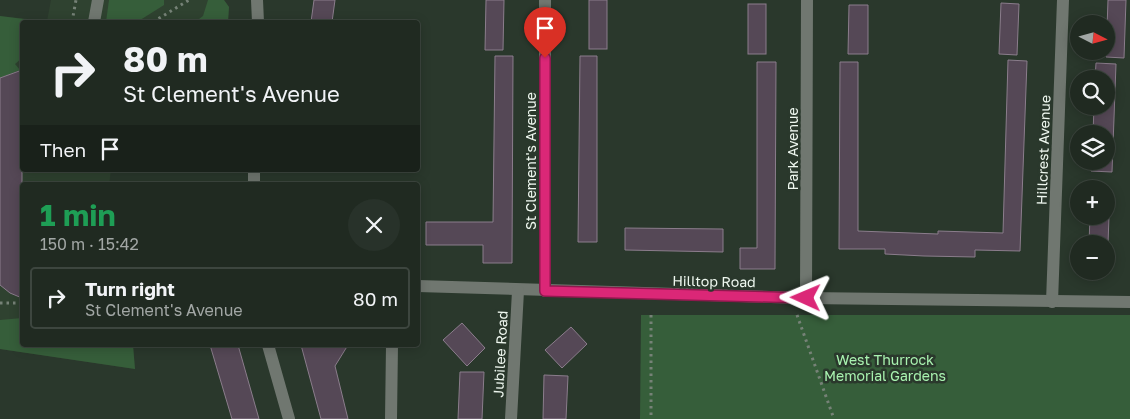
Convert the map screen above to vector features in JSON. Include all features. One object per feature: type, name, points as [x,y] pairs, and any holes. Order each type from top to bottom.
[{"type":"street","points":[[94,20],[98,0]]},
{"type":"street","points":[[257,0],[258,20]]},
{"type":"street","name":"St Clement's Avenue","points":[[545,0],[545,291]]},
{"type":"street","name":"Park Avenue","points":[[806,298],[807,0]]},
{"type":"street","name":"Hillcrest Avenue","points":[[1052,302],[1063,0]]},
{"type":"street","name":"Hilltop Road","points":[[420,286],[806,298],[1130,302]]},
{"type":"street","name":"Jubilee Road","points":[[512,419],[518,290]]},
{"type":"street","points":[[269,347],[289,419]]},
{"type":"street","points":[[390,419],[392,347]]},
{"type":"path","points":[[72,20],[76,0]]},
{"type":"path","points":[[156,20],[189,0]]},
{"type":"path","points":[[0,303],[20,303]]},
{"type":"path","points":[[651,315],[651,419]]},
{"type":"path","points":[[796,315],[834,419]]},
{"type":"shaded area","points":[[51,0],[224,0],[229,7],[228,20],[47,20]]},
{"type":"shaded area","points":[[0,16],[38,20],[20,20],[20,172],[111,172],[109,182],[20,182],[20,347],[133,347],[135,369],[0,349]]},
{"type":"green space","points":[[109,0],[164,0],[164,5],[140,20],[106,20]]},
{"type":"green space","points":[[208,0],[224,0],[229,7],[228,20],[198,20],[203,16]]},
{"type":"green space","points":[[0,16],[32,20],[20,20],[20,60],[15,64],[20,70],[0,78]]},
{"type":"green space","name":"West Thurrock Memorial Gardens","points":[[641,315],[1130,315],[1130,419],[640,419]]},
{"type":"green space","points":[[20,318],[20,347],[133,347],[135,369],[0,349],[0,320]]},
{"type":"building","points":[[314,0],[335,0],[332,20],[311,20]]},
{"type":"building","points":[[486,0],[504,0],[503,50],[485,50]]},
{"type":"building","points":[[589,0],[607,0],[607,49],[589,49]]},
{"type":"building","points":[[1108,0],[1126,0],[1124,58],[1115,58],[1115,15],[1107,15]]},
{"type":"building","points":[[1001,3],[1019,4],[1017,55],[999,54]]},
{"type":"building","points":[[748,4],[766,4],[766,54],[748,54]]},
{"type":"building","points":[[849,5],[868,5],[868,54],[848,54]]},
{"type":"building","points":[[495,56],[513,56],[512,263],[483,263],[483,245],[426,245],[426,222],[493,222]]},
{"type":"building","points":[[580,56],[597,56],[597,242],[578,242]]},
{"type":"building","points":[[1008,60],[1027,61],[1020,251],[975,250],[975,257],[885,254],[885,249],[839,249],[840,62],[858,62],[858,231],[938,234],[938,231],[1003,233]]},
{"type":"building","points":[[757,62],[776,62],[775,269],[740,269],[740,248],[757,248]]},
{"type":"building","points":[[1096,63],[1116,64],[1115,91],[1115,70],[1096,70]]},
{"type":"building","points":[[20,71],[20,172],[22,172],[22,182],[20,182],[20,297],[10,293],[0,285],[0,78]]},
{"type":"building","points":[[1094,115],[1114,115],[1114,125],[1093,125]]},
{"type":"building","points":[[1091,170],[1112,170],[1112,172]]},
{"type":"building","points":[[1090,225],[1109,225],[1108,235],[1089,235]]},
{"type":"building","points":[[625,228],[723,229],[723,252],[625,250]]},
{"type":"building","points":[[462,323],[485,348],[467,366],[443,340]]},
{"type":"building","points":[[571,327],[587,344],[562,368],[545,350]]},
{"type":"building","points":[[211,347],[239,347],[259,419],[232,419]]},
{"type":"building","points":[[302,347],[347,347],[335,366],[348,419],[321,419]]},
{"type":"building","points":[[460,372],[484,372],[482,419],[458,419]]},
{"type":"building","points":[[544,375],[568,376],[566,419],[543,419]]},
{"type":"route","points":[[545,58],[545,291],[806,298]]}]
